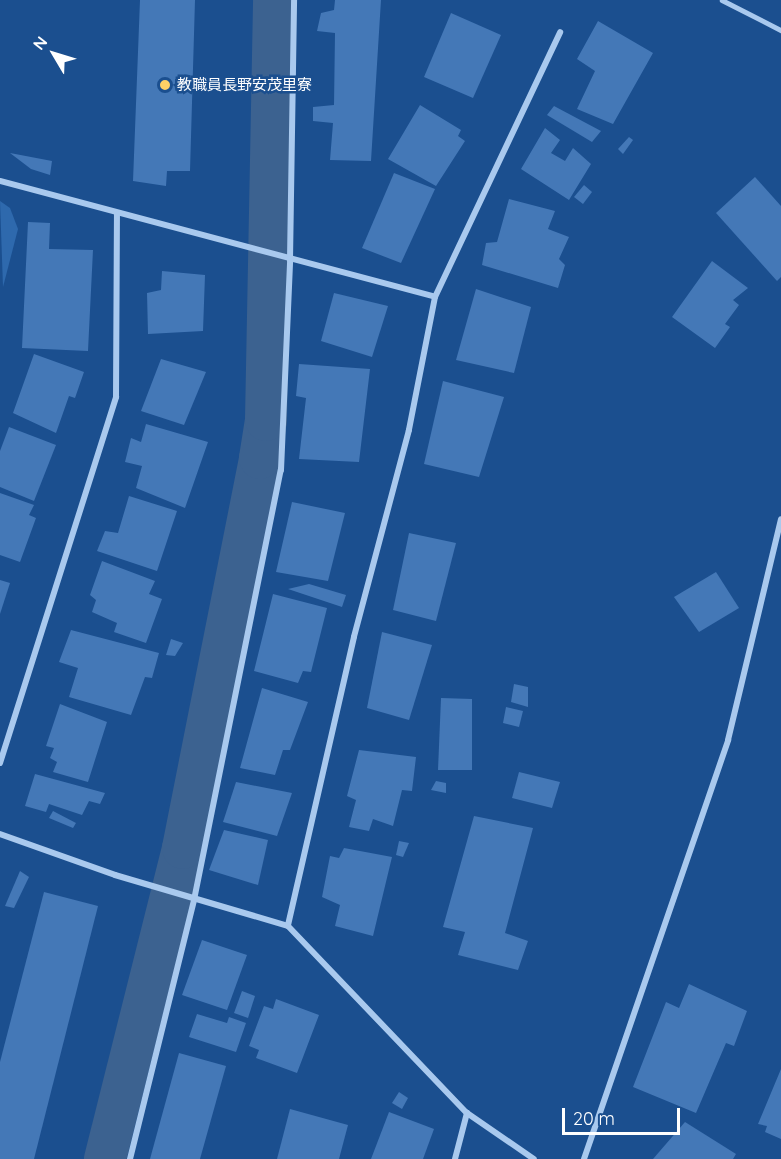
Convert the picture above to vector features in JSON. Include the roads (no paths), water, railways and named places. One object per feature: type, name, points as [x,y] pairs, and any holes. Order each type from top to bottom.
[{"type":"street","points":[[130,1159],[194,900],[281,470],[290,260],[294,0]]},
{"type":"street","points":[[288,926],[354,638],[409,429],[435,297],[560,32]]},
{"type":"street","points":[[0,182],[223,243],[435,297]]},
{"type":"street","points":[[0,763],[116,397],[117,214]]},
{"type":"street","points":[[584,1159],[728,740],[781,519]]},
{"type":"street","points":[[0,834],[115,876],[288,926],[468,1113],[534,1159]]},
{"type":"street","points":[[455,1159],[468,1113]]},
{"type":"lane","points":[[722,0],[781,30]]},
{"type":"waterway","points":[[105,1159],[183,848],[266,420],[274,0]]},
{"type":"place","name":"教職員長野安茂里寮","points":[[165,85]]}]
